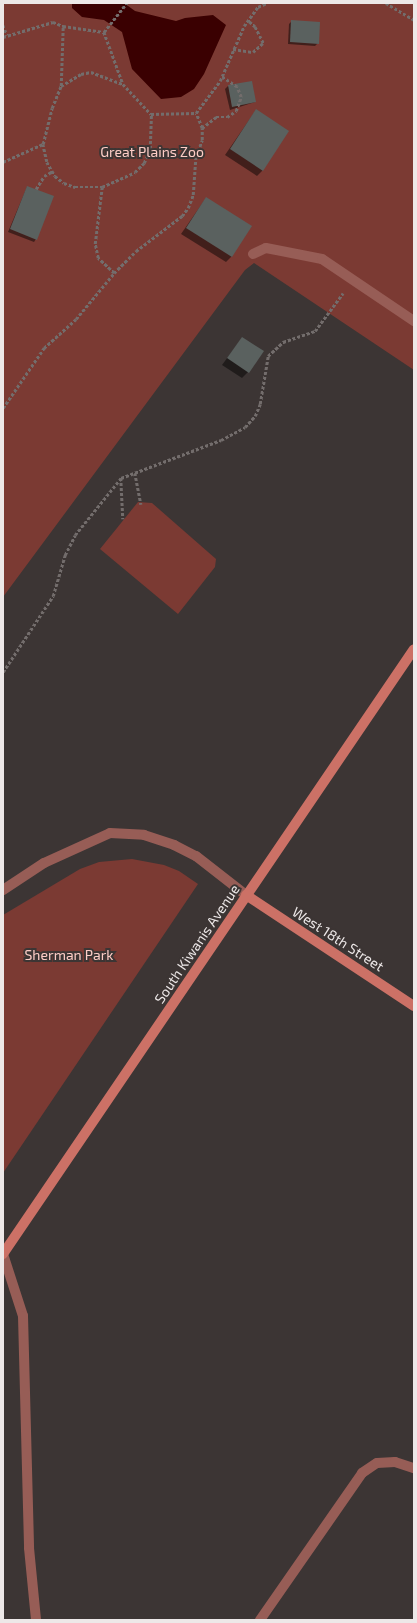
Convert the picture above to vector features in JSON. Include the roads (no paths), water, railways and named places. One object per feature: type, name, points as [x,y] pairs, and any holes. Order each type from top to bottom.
[{"type":"main road","name":"South Kiwanis Avenue","points":[[3,1254],[414,649]]},
{"type":"main road","name":"West 18th Street","points":[[246,895],[414,1006]]},
{"type":"street","points":[[253,254],[266,248],[322,260],[414,320]]},
{"type":"street","points":[[3,890],[44,863],[110,834],[144,835],[174,845],[196,856],[246,895]]},
{"type":"street","points":[[3,1254],[23,1316],[29,1548],[36,1620]]},
{"type":"street","points":[[260,1620],[362,1473],[377,1463],[395,1462],[414,1468]]},
{"type":"park label","name":"Great Plains Zoo","points":[[152,152]]},
{"type":"park label","name":"Sherman Park","points":[[69,955]]}]
